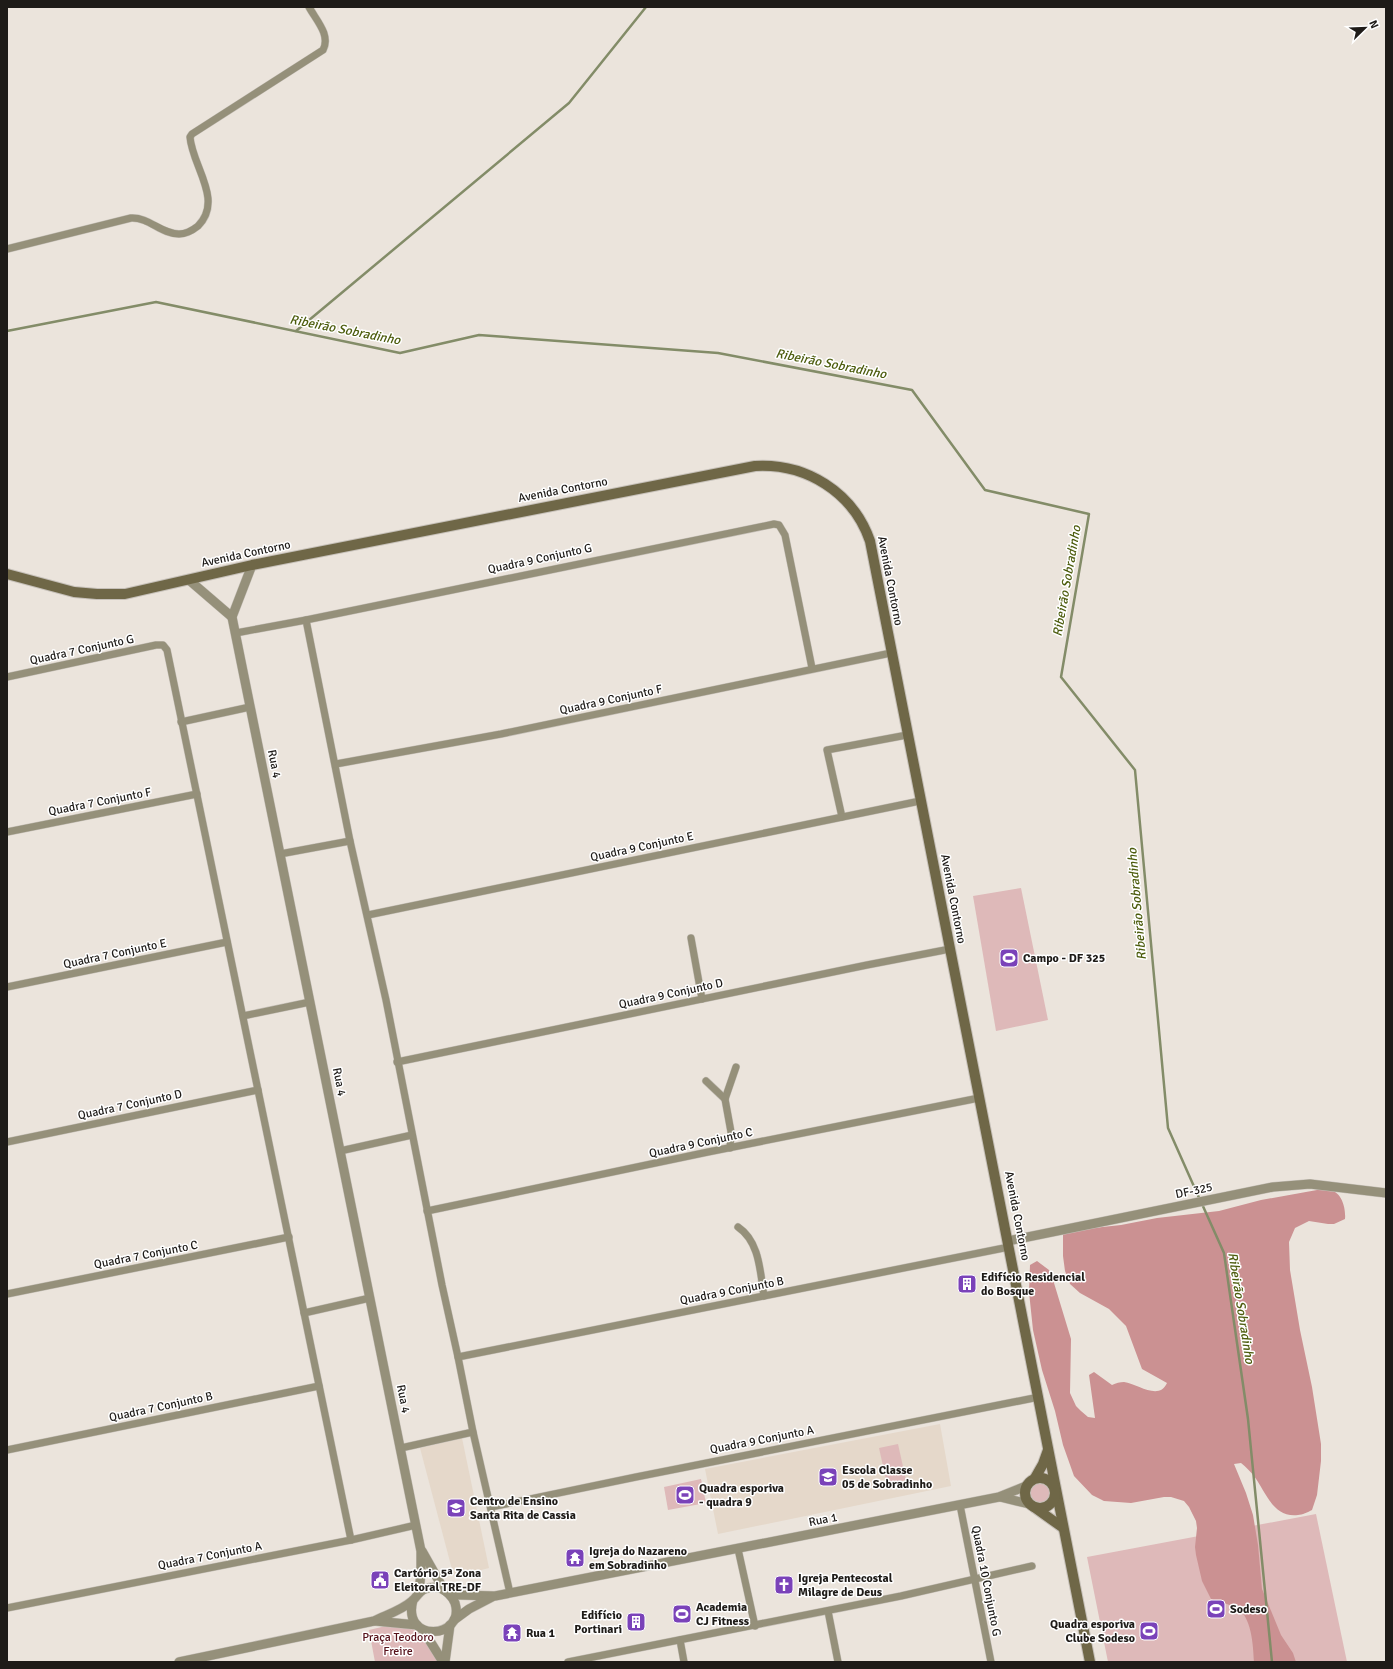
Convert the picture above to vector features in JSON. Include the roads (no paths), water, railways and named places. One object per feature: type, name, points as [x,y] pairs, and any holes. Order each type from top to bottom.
[{"type":"main road","name":"Avenida Contorno","points":[[7,574],[74,592],[125,594],[252,565],[755,466],[779,466],[805,472],[825,483],[844,498],[857,513],[870,541],[920,801],[1009,1244],[1062,1527],[1090,1662]]},
{"type":"main road","points":[[1035,1478],[1048,1450]]},
{"type":"main road","points":[[1032,1506],[1045,1507],[1050,1505],[1053,1501],[1056,1490],[1050,1481],[1045,1478],[1035,1478],[1028,1482],[1025,1495],[1032,1506],[1062,1527]]},
{"type":"street","points":[[7,249],[131,218],[144,219],[170,233],[180,234],[193,230],[202,222],[207,212],[210,200],[190,137],[192,134],[322,50],[326,43],[326,35],[309,7]]},
{"type":"street","name":"Quadra 9 Conjunto G","points":[[236,633],[306,620],[766,525],[779,525],[785,535],[812,668]]},
{"type":"street","points":[[189,580],[232,617],[252,565]]},
{"type":"street","name":"Rua 4","points":[[232,617],[421,1551]]},
{"type":"street","points":[[306,620],[336,764],[350,841],[368,915],[386,1000],[427,1211],[473,1432],[510,1593]]},
{"type":"street","name":"Quadra 7 Conjunto G","points":[[7,677],[161,644],[167,650],[181,722]]},
{"type":"street","name":"Quadra 9 Conjunto F","points":[[336,764],[501,734],[812,668],[891,653]]},
{"type":"street","points":[[250,707],[181,722],[351,1540]]},
{"type":"street","points":[[842,817],[828,750],[907,735]]},
{"type":"street","name":"Quadra 7 Conjunto F","points":[[7,832],[197,794]]},
{"type":"street","name":"Quadra 9 Conjunto E","points":[[368,915],[920,801]]},
{"type":"street","points":[[280,854],[350,841]]},
{"type":"street","points":[[691,938],[702,998]]},
{"type":"street","name":"Quadra 7 Conjunto E","points":[[7,987],[227,942]]},
{"type":"street","name":"Quadra 9 Conjunto D","points":[[397,1062],[702,998],[950,949]]},
{"type":"street","points":[[243,1016],[310,1002]]},
{"type":"street","points":[[730,1148],[731,1132],[725,1099],[736,1067]]},
{"type":"street","points":[[706,1081],[725,1099]]},
{"type":"street","name":"Quadra 7 Conjunto D","points":[[7,1142],[258,1090]]},
{"type":"street","name":"Quadra 9 Conjunto C","points":[[427,1211],[979,1098]]},
{"type":"street","points":[[340,1151],[412,1135]]},
{"type":"street","name":"DF-325","points":[[1009,1244],[1273,1186],[1310,1184],[1386,1193]]},
{"type":"street","points":[[738,1227],[750,1238],[755,1248],[764,1296]]},
{"type":"street","name":"Quadra 7 Conjunto C","points":[[7,1294],[288,1237]]},
{"type":"street","name":"Quadra 9 Conjunto B","points":[[458,1357],[764,1296],[1009,1244]]},
{"type":"street","points":[[304,1313],[370,1298]]},
{"type":"street","name":"Quadra 7 Conjunto B","points":[[7,1450],[320,1386]]},
{"type":"street","name":"Quadra 9 Conjunto A","points":[[491,1508],[636,1477],[1038,1397]]},
{"type":"street","points":[[401,1448],[473,1432]]},
{"type":"street","name":"Rua 1","points":[[495,1596],[999,1497],[1026,1486]]},
{"type":"street","name":"Rua 1","points":[[999,1497],[1032,1506]]},
{"type":"street","name":"Quadra 10 Conjunto G","points":[[960,1505],[991,1662]]},
{"type":"street","name":"Quadra 7 Conjunto A","points":[[7,1608],[351,1540],[416,1525]]},
{"type":"street","points":[[738,1549],[755,1626]]},
{"type":"street","points":[[421,1551],[446,1591],[453,1598],[455,1605],[456,1612],[452,1622],[444,1662]]},
{"type":"street","points":[[421,1551],[421,1572],[411,1613],[444,1662]]},
{"type":"street","points":[[568,1662],[828,1611],[1032,1566]]},
{"type":"street","points":[[179,1662],[374,1621],[431,1587],[459,1595],[495,1596]]},
{"type":"street","points":[[374,1621],[420,1627],[430,1632],[437,1632],[469,1609],[495,1596]]},
{"type":"street","points":[[828,1611],[838,1662]]},
{"type":"street","points":[[680,1640],[684,1662]]},
{"type":"waterway","points":[[296,331],[569,103],[646,7]]},
{"type":"waterway","name":"Ribeirão Sobradinho","points":[[7,331],[156,302],[400,353],[479,335],[718,353],[912,390],[985,490],[1089,514],[1061,677],[1135,770],[1168,1128],[1200,1200]]},
{"type":"waterway","name":"Ribeirão Sobradinho","points":[[1202,1204],[1224,1253],[1248,1419],[1272,1662]]},
{"type":"place","name":"Campo - DF 325","points":[[1009,958]]},
{"type":"place","name":"Edifício Residencial do Bosque","points":[[967,1284]]},
{"type":"place","name":"Escola Classe 05 de Sobradinho","points":[[828,1477]]},
{"type":"place","name":"Quadra esporiva - quadra 9","points":[[685,1495]]},
{"type":"place","name":"Centro de Ensino Santa Rita de Cassia","points":[[456,1508]]},
{"type":"place","name":"Igreja do Nazareno em Sobradinho","points":[[575,1558]]},
{"type":"place","name":"Cartório 5ª Zona Eleitoral TRE-DF","points":[[380,1580]]},
{"type":"place","name":"Igreja Pentecostal Milagre de Deus","points":[[784,1585]]},
{"type":"place","name":"Sodeso","points":[[1216,1609]]},
{"type":"place","name":"Academia CJ Fitness","points":[[682,1614]]},
{"type":"place","name":"Edifício Portinari","points":[[636,1622]]},
{"type":"place","name":"Quadra esporiva Clube Sodeso","points":[[1149,1631]]},
{"type":"place","name":"Rua 1","points":[[512,1633]]},
{"type":"park label","name":"Praça Teodoro Freire","points":[[398,1644]]}]
